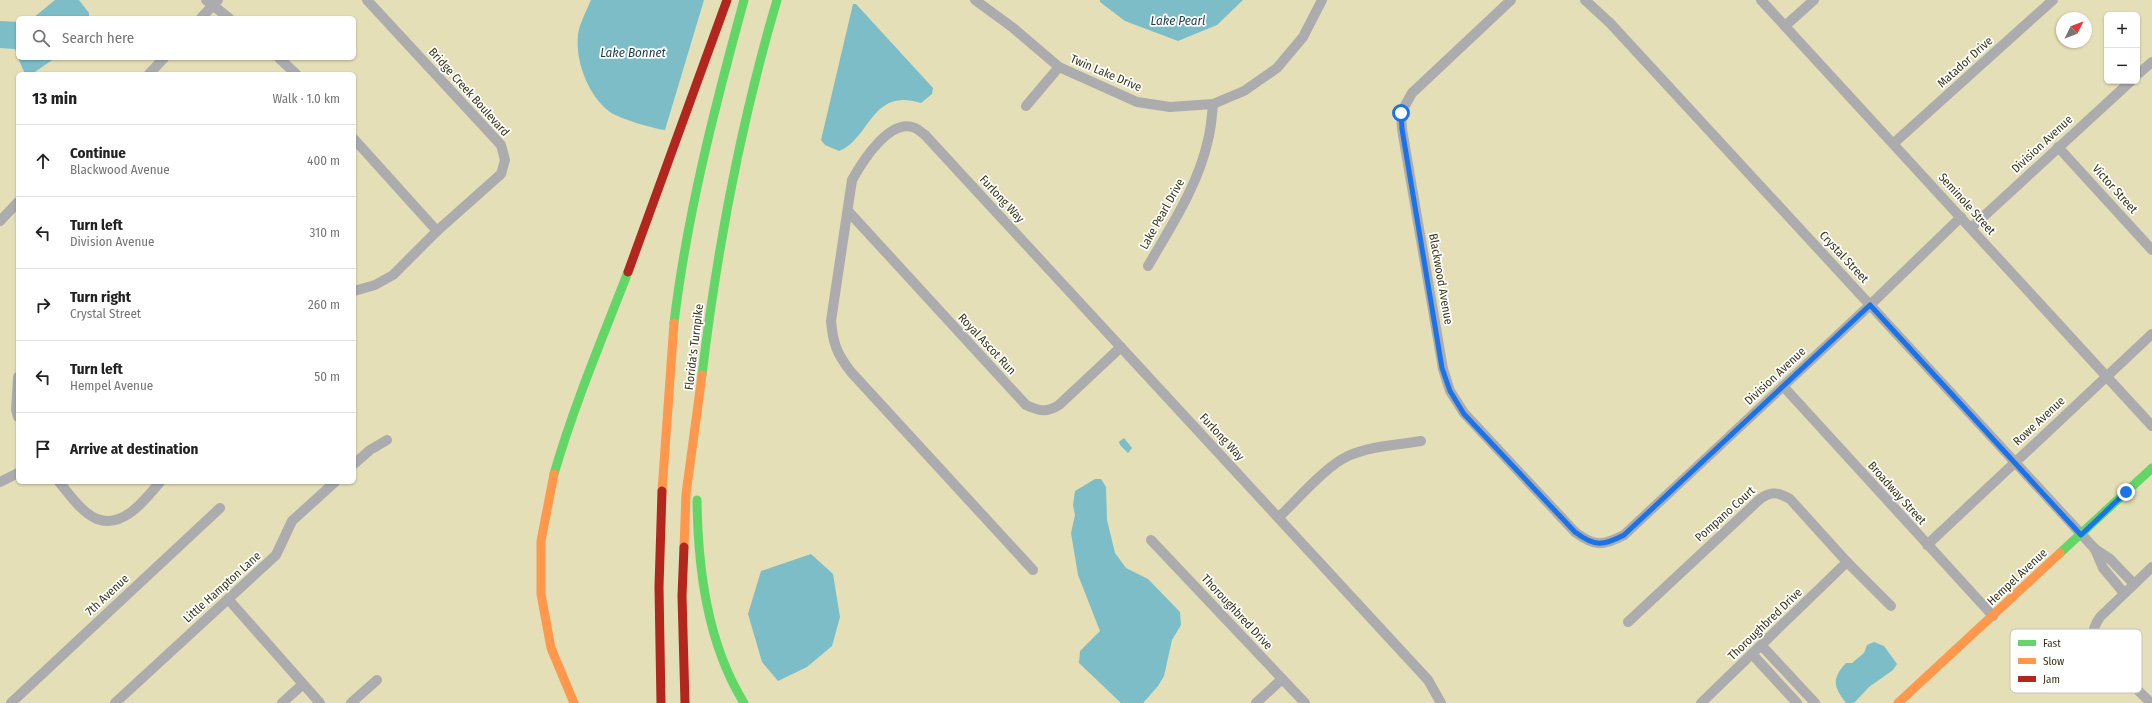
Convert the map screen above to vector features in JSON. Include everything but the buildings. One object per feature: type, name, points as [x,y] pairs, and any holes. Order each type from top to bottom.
[{"type":"main road","points":[[574,703],[565,686],[552,648],[543,608],[540,568],[542,529],[548,492],[560,449],[626,278],[727,0]]},
{"type":"main road","name":"Florida's Turnpike","points":[[661,703],[658,636],[659,532],[674,323],[690,227],[708,144],[744,0]]},
{"type":"main road","name":"Florida's Turnpike","points":[[685,703],[682,596],[686,494],[698,411],[708,315],[722,234],[760,62],[777,0]]},
{"type":"main road","points":[[698,411],[698,478]]},
{"type":"main road","name":"Hempel Avenue","points":[[1898,703],[2152,468]]},
{"type":"main road","points":[[698,493],[700,570],[707,614],[724,661],[744,703]]},
{"type":"street","name":"Bridge Creek Boulevard","points":[[356,290],[375,285],[393,275],[436,231],[501,174],[505,160],[501,146],[367,0]]},
{"type":"street","name":"Twin Lake Drive","points":[[975,0],[1012,27],[1059,67],[1137,102],[1170,107],[1213,104],[1244,91],[1277,68],[1303,37],[1322,0]]},
{"type":"street","name":"Blackwood Avenue","points":[[1511,0],[1412,93],[1401,113],[1402,129],[1442,368],[1450,391],[1464,414],[1575,532],[1586,540],[1600,544]]},
{"type":"street","name":"Crystal Street","points":[[1585,0],[1610,23],[2095,550]]},
{"type":"street","name":"Seminole Street","points":[[1761,0],[1894,143],[2152,426]]},
{"type":"street","points":[[1785,26],[1814,0]]},
{"type":"street","name":"Matador Drive","points":[[1894,143],[2053,0]]},
{"type":"street","points":[[202,16],[212,2],[227,16]]},
{"type":"street","points":[[151,72],[162,60]]},
{"type":"street","points":[[281,60],[294,72]]},
{"type":"street","points":[[2140,72],[2152,62]]},
{"type":"street","points":[[1026,106],[1059,67]]},
{"type":"street","name":"Division Avenue","points":[[1971,228],[2128,84]]},
{"type":"street","name":"Lake Pearl Drive","points":[[1148,266],[1185,203],[1198,172],[1209,140],[1213,104]]},
{"type":"street","name":"Furlong Way","points":[[1033,570],[838,356],[832,340],[831,321],[852,180],[862,161],[889,132],[901,126],[915,127],[925,135],[1428,680],[1441,703]]},
{"type":"street","points":[[356,141],[436,231]]},
{"type":"street","name":"Victor Street","points":[[2058,147],[2152,250]]},
{"type":"street","points":[[0,221],[16,204]]},
{"type":"street","name":"Royal Ascot Run","points":[[848,211],[1026,405],[1038,410],[1050,411],[1121,347]]},
{"type":"street","name":"Division Avenue","points":[[1600,544],[1611,542],[1624,535],[1870,305],[1961,217]]},
{"type":"street","name":"Rowe Avenue","points":[[1927,545],[2152,334]]},
{"type":"street","name":"Broadway Street","points":[[1783,386],[1993,616]]},
{"type":"street","points":[[356,462],[370,450],[387,440]]},
{"type":"street","points":[[1279,517],[1334,465],[1348,456],[1368,450],[1421,441]]},
{"type":"street","points":[[0,482],[16,474]]},
{"type":"street","points":[[61,484],[82,508],[96,519],[111,522],[124,517],[148,497],[158,484]]},
{"type":"street","name":"Little Hampton Lane","points":[[115,703],[276,555],[292,521],[333,484]]},
{"type":"street","name":"Pompano Court","points":[[1628,622],[1768,493],[1779,493],[1790,499],[1847,562],[1891,606]]},
{"type":"street","name":"7th Avenue","points":[[11,703],[220,508]]},
{"type":"street","name":"Thoroughbred Drive","points":[[1151,540],[1305,703]]},
{"type":"street","points":[[2095,550],[2110,559],[2134,584]]},
{"type":"street","points":[[2095,550],[2103,568],[2124,592]]},
{"type":"street","name":"Thoroughbred Drive","points":[[1700,703],[1762,646],[1847,562]]},
{"type":"street","points":[[2094,629],[2100,617],[2124,592],[2152,567]]},
{"type":"street","points":[[228,599],[320,703]]},
{"type":"street","points":[[1762,646],[1815,703]]},
{"type":"street","points":[[1752,654],[1797,703]]},
{"type":"street","points":[[1256,703],[1282,679]]},
{"type":"street","points":[[351,703],[377,680]]},
{"type":"street","points":[[282,703],[303,684]]},
{"type":"street","points":[[2142,693],[2151,703]]},
{"type":"water","points":[[55,0],[79,0],[89,13],[89,16],[35,16]]},
{"type":"water","name":"Lake Bonnet","points":[[591,0],[704,0],[665,130],[653,128],[620,117],[610,112],[595,96],[584,74],[578,51],[580,25]]},
{"type":"water","name":"Lake Pearl","points":[[1100,0],[1243,0],[1217,25],[1178,41],[1125,21],[1100,2]]},
{"type":"water","points":[[853,4],[856,4],[933,88],[932,94],[921,103],[904,100],[892,102],[882,108],[873,116],[850,145],[839,151],[825,145],[821,140]]},
{"type":"water","points":[[0,21],[16,22],[16,52],[15,49],[0,48]]},
{"type":"water","points":[[19,60],[52,60],[35,72],[24,72]]},
{"type":"water","points":[[1124,438],[1132,448],[1128,453],[1119,442]]},
{"type":"water","points":[[1095,479],[1101,479],[1106,487],[1107,520],[1115,553],[1126,568],[1148,579],[1180,612],[1181,625],[1172,640],[1164,676],[1158,686],[1143,703],[1121,703],[1079,663],[1080,651],[1100,631],[1078,575],[1071,533],[1075,515],[1073,505],[1075,491]]},
{"type":"water","points":[[811,554],[833,574],[840,617],[832,646],[807,667],[778,681],[762,662],[748,614],[761,571]]},
{"type":"water","points":[[1874,642],[1884,646],[1897,664],[1893,670],[1869,687],[1854,703],[1846,703],[1837,688],[1836,678],[1846,663],[1852,663],[1864,653],[1867,645]]},
{"type":"traffic: fast","points":[[674,323],[686,241],[694,201],[744,0]]},
{"type":"traffic: fast","points":[[702,375],[715,280],[741,139],[777,0]]},
{"type":"traffic: fast","points":[[554,474],[579,397],[628,272]]},
{"type":"traffic: fast","points":[[2060,553],[2152,468]]},
{"type":"traffic: fast","points":[[697,500],[703,579],[713,631],[731,680],[744,703]]},
{"type":"traffic: slow","points":[[662,491],[674,323]]},
{"type":"traffic: slow","points":[[684,547],[686,494],[702,375]]},
{"type":"traffic: slow","points":[[554,474],[541,541],[541,594],[551,648],[574,703]]},
{"type":"traffic: slow","points":[[1898,703],[2060,553]]},
{"type":"traffic: jam","points":[[628,272],[727,0]]},
{"type":"traffic: jam","points":[[661,703],[659,587],[662,491]]},
{"type":"traffic: jam","points":[[684,547],[682,596],[685,703]]},
{"type":"route","points":[[1401,113],[1402,129],[1442,368],[1450,391],[1464,414],[1575,532],[1586,540],[1600,544],[1611,542],[1624,535],[1870,305],[2081,535],[2126,492]]}]
